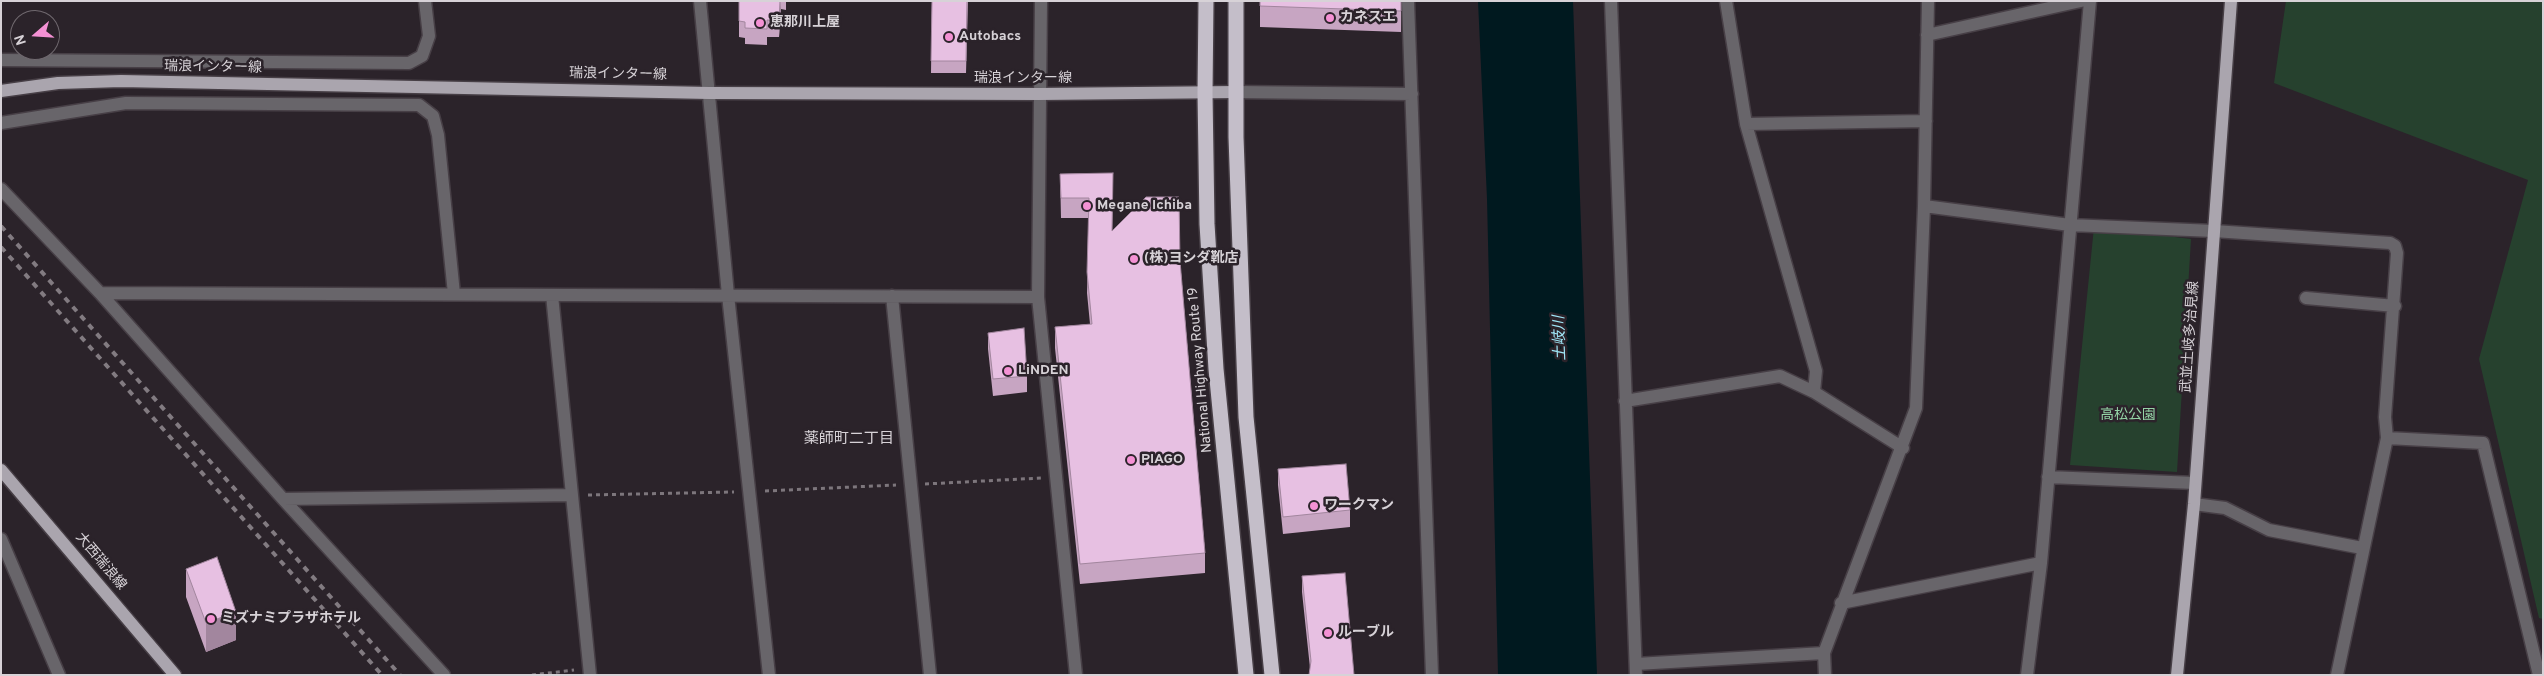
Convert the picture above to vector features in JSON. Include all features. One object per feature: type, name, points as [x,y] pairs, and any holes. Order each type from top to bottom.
[{"type":"highway","name":"National Highway Route 19","points":[[1206,1],[1206,224],[1216,369],[1246,675]]},
{"type":"highway","points":[[1236,1],[1236,92],[1246,417],[1272,675]]},
{"type":"main road","name":"武並土岐多治見線","points":[[2177,675],[2194,504],[2231,1]]},
{"type":"main road","name":"瑞浪インター線","points":[[1,91],[58,82],[122,81],[709,92],[1040,94],[1236,92]]},
{"type":"main road","name":"大西瑞浪線","points":[[1,470],[175,675]]},
{"type":"street","points":[[1,60],[409,63],[422,56],[429,36],[425,1]]},
{"type":"street","points":[[700,1],[728,295],[769,675]]},
{"type":"street","points":[[1041,1],[1038,297],[1076,675]]},
{"type":"street","points":[[1408,1],[1432,675]]},
{"type":"street","points":[[1611,1],[1624,400],[1636,669],[1824,653]]},
{"type":"street","points":[[1726,1],[1746,124],[1816,370],[1814,392]]},
{"type":"street","points":[[1825,675],[1824,653],[1841,603],[1903,448],[1916,408],[1924,206],[1928,1]]},
{"type":"street","points":[[1927,35],[2081,1]]},
{"type":"street","points":[[2027,675],[2041,563],[2090,1]]},
{"type":"street","points":[[1236,92],[1412,94]]},
{"type":"street","points":[[1,123],[126,103],[419,105],[433,116],[438,136],[454,294]]},
{"type":"street","points":[[1746,124],[1926,121]]},
{"type":"street","points":[[1,189],[100,293],[283,499],[444,675]]},
{"type":"street","points":[[1924,206],[2070,225],[2214,231],[2390,243],[2395,246],[2397,253],[2395,306],[2386,417],[2387,438],[2375,500],[2362,548],[2337,675]]},
{"type":"street","points":[[100,293],[1038,297]]},
{"type":"street","points":[[552,294],[590,672]]},
{"type":"street","points":[[892,296],[930,675]]},
{"type":"street","points":[[2306,298],[2395,306]]},
{"type":"street","points":[[1624,400],[1780,376],[1814,392],[1903,448]]},
{"type":"street","points":[[2387,438],[2483,443],[2539,675]]},
{"type":"street","points":[[2048,477],[2195,483]]},
{"type":"street","points":[[283,499],[572,496]]},
{"type":"street","points":[[2194,504],[2225,508],[2269,530],[2362,548]]},
{"type":"street","points":[[1,539],[58,675]]},
{"type":"street","points":[[1841,603],[2041,563]]},
{"type":"path","points":[[572,496],[912,485],[1057,478]]},
{"type":"path","points":[[532,675],[590,672]]},
{"type":"green space","points":[[2286,1],[2543,1],[2543,619],[2539,618],[2479,359],[2528,180],[2274,83]]},
{"type":"green space","name":"高松公園","points":[[2094,227],[2191,239],[2177,472],[2070,465]]},
{"type":"water","name":"土岐川","points":[[1478,1],[1573,1],[1597,675],[1498,675],[1487,199]]},
{"type":"building","points":[[739,1],[780,1],[779,21],[767,20],[767,29],[745,28],[745,22],[739,21]]},
{"type":"building","name":"Autobacs","points":[[932,1],[967,1],[966,61],[931,61]]},
{"type":"building","points":[[1260,1],[1401,1],[1401,11],[1260,6]]},
{"type":"building","name":"PIAGO","points":[[1113,173],[1112,231],[1146,197],[1179,197],[1180,261],[1205,553],[1080,564],[1055,327],[1092,324],[1087,272],[1089,198],[1061,198],[1060,174]]},
{"type":"building","name":"LiNDEN","points":[[1024,328],[1027,376],[993,379],[988,333]]},
{"type":"building","name":"ワークマン","points":[[1346,464],[1350,510],[1283,517],[1278,469]]},
{"type":"building","points":[[217,557],[236,612],[206,623],[186,569]]},
{"type":"building","name":"ルーブル","points":[[1345,573],[1354,675],[1309,675],[1311,661],[1302,576]]},
{"type":"railway","points":[[1,226],[400,675]]},
{"type":"railway","points":[[1,247],[382,675]]},
{"type":"place","name":"カネスエ","points":[[1330,18]]},
{"type":"place","name":"恵那川上屋","points":[[760,23]]},
{"type":"place","name":"Autobacs","points":[[949,37]]},
{"type":"place","name":"Megane Ichiba","points":[[1087,206]]},
{"type":"place","name":"(株)ヨシダ靴店","points":[[1134,259]]},
{"type":"place","name":"LiNDEN","points":[[1008,371]]},
{"type":"place","name":"PIAGO","points":[[1131,460]]},
{"type":"place","name":"ワークマン","points":[[1314,506]]},
{"type":"place","name":"ミズナミプラザホテル","points":[[211,619]]},
{"type":"place","name":"ルーブル","points":[[1328,633]]},
{"type":"district","name":"薬師町二丁目","points":[[849,440]]}]
